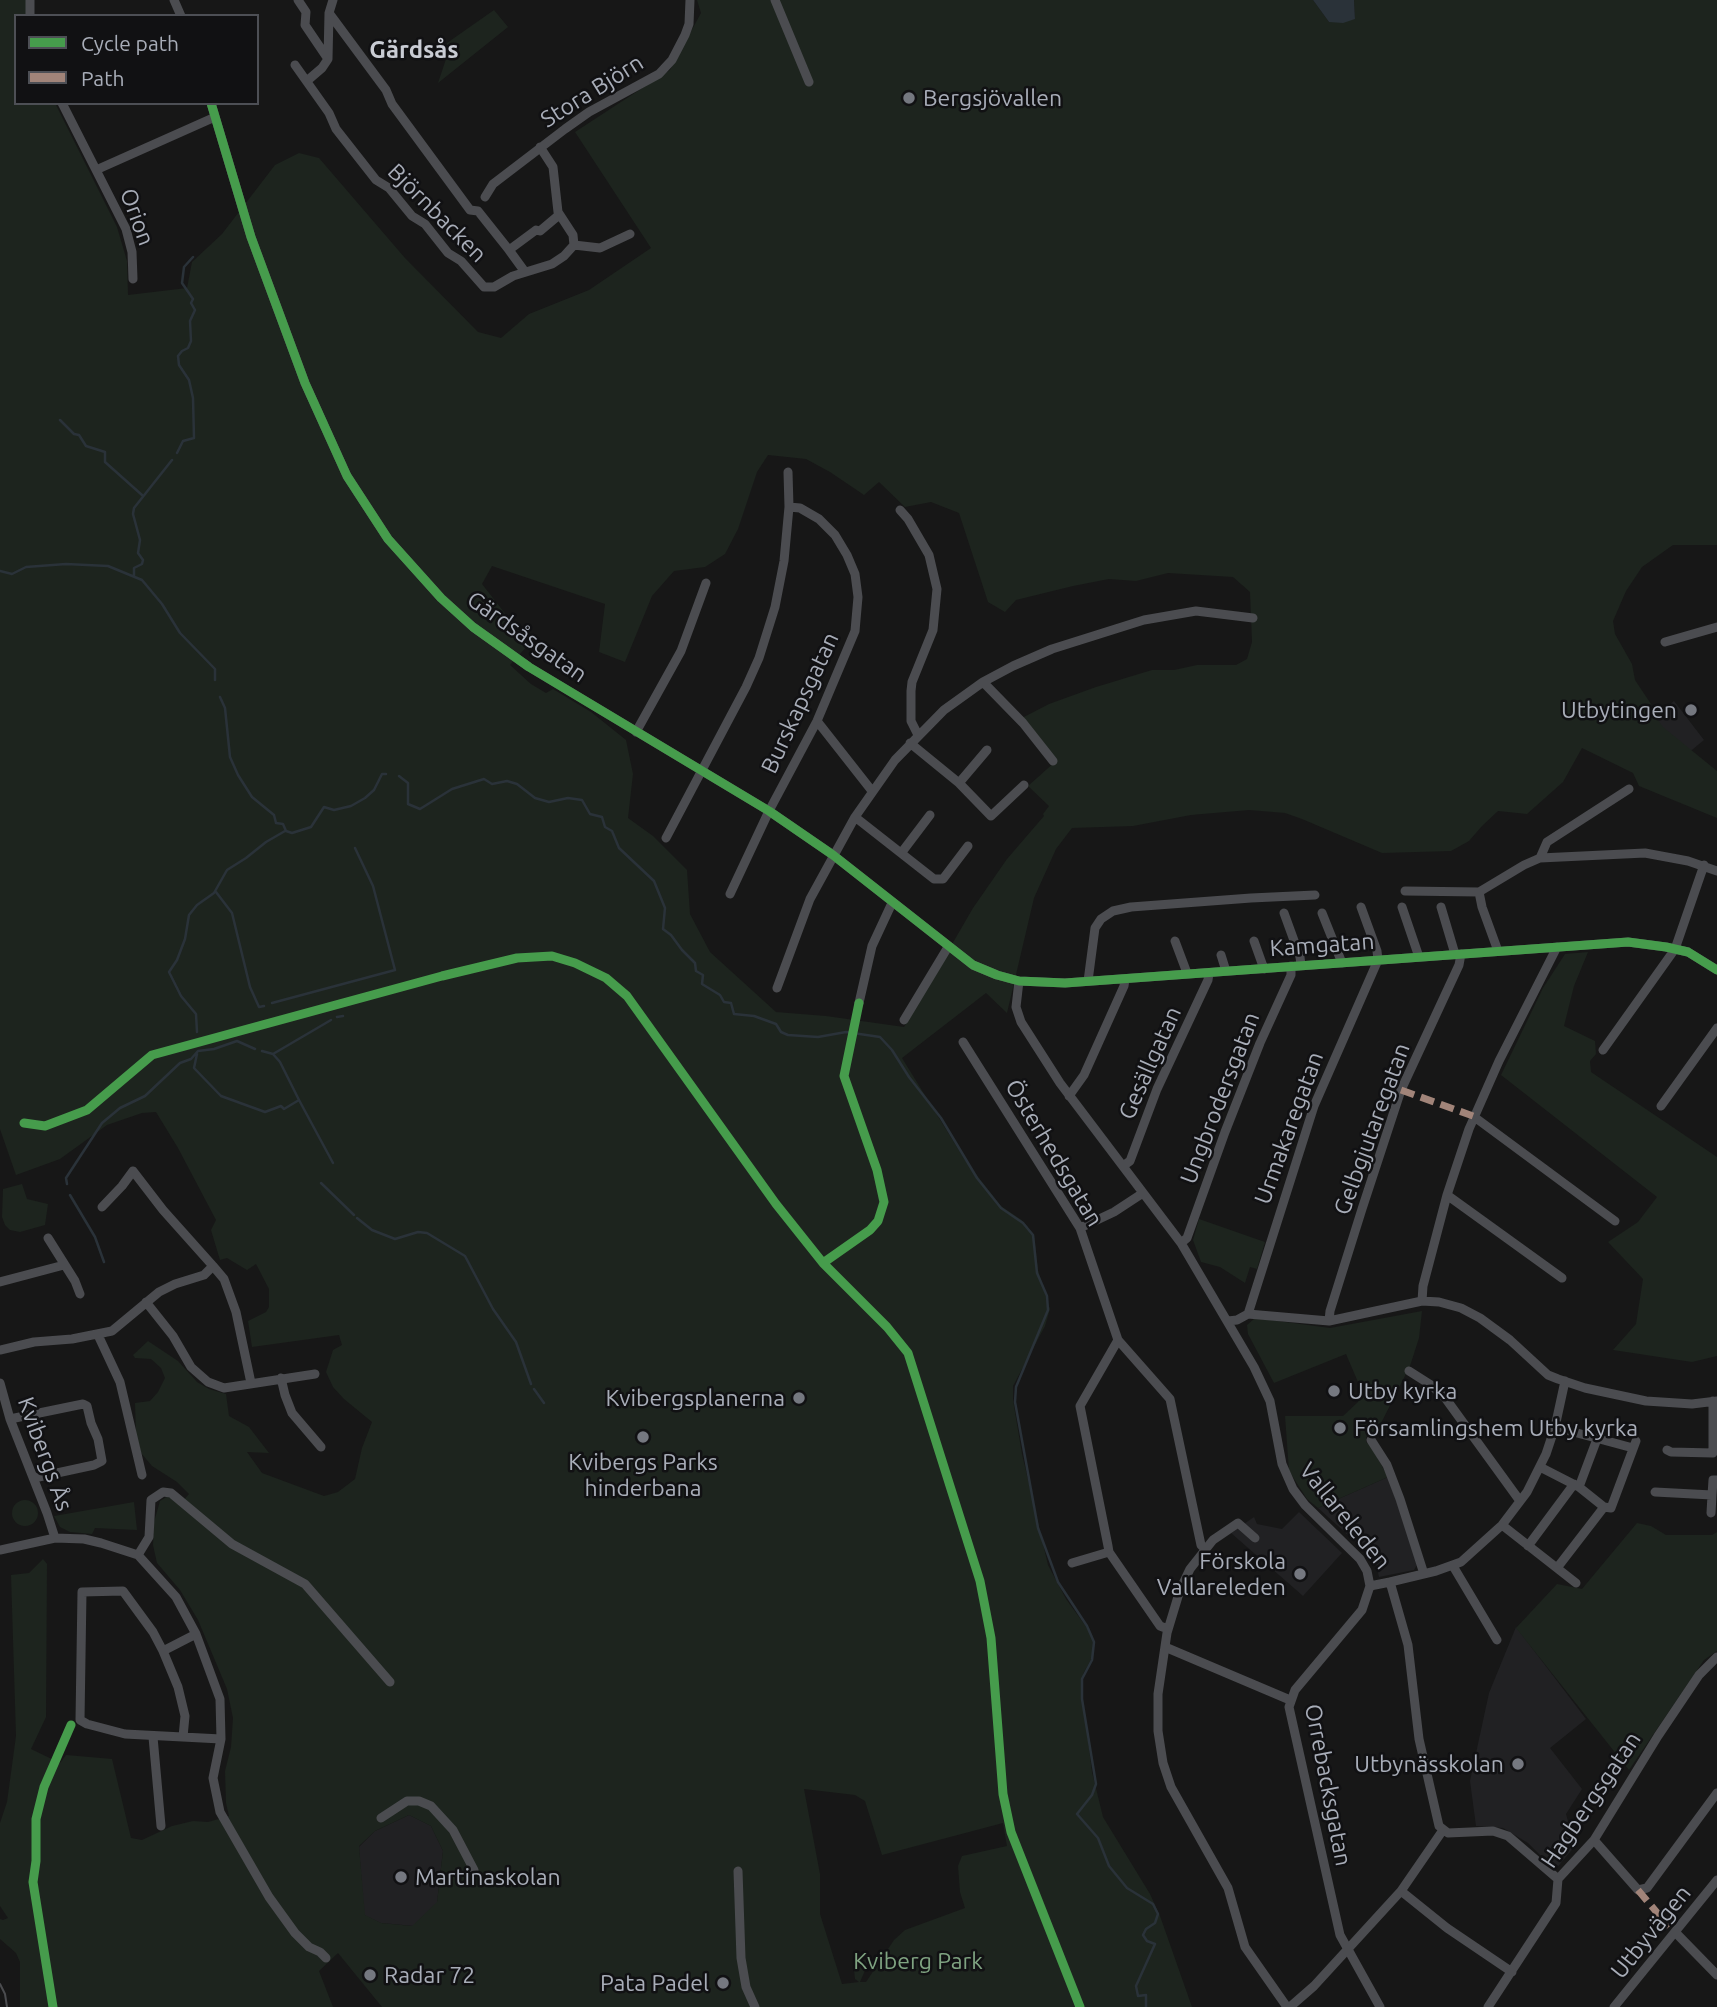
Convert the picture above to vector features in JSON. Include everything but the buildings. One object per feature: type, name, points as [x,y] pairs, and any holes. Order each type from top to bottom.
[{"type":"street","points":[[298,0],[306,12],[305,26],[328,59]]},
{"type":"street","points":[[308,80],[328,59],[329,13],[333,0]]},
{"type":"street","name":"Stora Björn","points":[[485,197],[493,184],[589,112],[659,74],[672,60],[685,35],[689,24],[690,0]]},
{"type":"street","points":[[775,0],[809,82]]},
{"type":"street","name":"Björnbacken","points":[[329,13],[470,210],[478,211],[509,250],[536,230],[540,231],[559,215]]},
{"type":"street","name":"Björnbacken","points":[[295,65],[308,80],[336,129],[376,180],[389,188],[412,216],[425,224],[448,253],[461,261],[481,285],[494,288],[525,272],[552,264],[574,245]]},
{"type":"street","name":"Orion","points":[[63,105],[126,229],[132,252],[133,279]]},
{"type":"street","name":"Gärdsåsgatan","points":[[212,105],[251,237],[304,383],[338,458],[369,514],[430,586],[473,627],[529,667],[769,811],[833,855],[948,947],[985,971],[1019,981]]},
{"type":"street","name":"Orion","points":[[96,170],[215,117]]},
{"type":"street","points":[[540,147],[553,167],[559,215],[573,235],[574,245],[600,248],[630,234]]},
{"type":"street","points":[[509,250],[525,272]]},
{"type":"street","points":[[666,838],[746,687],[761,651],[775,607],[782,569],[789,507],[788,472]]},
{"type":"street","name":"Burskapsgatan","points":[[730,894],[769,811],[817,721],[855,631],[858,597],[852,564],[835,535],[808,512],[789,507]]},
{"type":"street","points":[[900,510],[929,555],[937,589],[933,630],[912,682],[911,721],[914,739],[991,816],[1024,785]]},
{"type":"street","points":[[636,732],[681,651],[706,583]]},
{"type":"street","points":[[777,988],[810,899],[855,817],[914,739],[944,710],[983,682],[1013,666],[1052,649],[1146,619],[1196,611],[1253,618]]},
{"type":"street","points":[[1665,642],[1717,627]]},
{"type":"street","points":[[983,682],[1023,723],[1052,761]]},
{"type":"street","points":[[817,721],[872,792]]},
{"type":"street","points":[[959,783],[987,750]]},
{"type":"street","points":[[1540,858],[1547,842],[1629,789]]},
{"type":"street","points":[[902,852],[930,815]]},
{"type":"street","points":[[855,817],[934,879],[943,878],[968,846]]},
{"type":"street","points":[[1405,891],[1479,892],[1540,858],[1645,853],[1704,865],[1717,872]]},
{"type":"street","points":[[1603,1050],[1675,949],[1704,865]]},
{"type":"street","points":[[1479,892],[1498,951]]},
{"type":"street","points":[[1088,981],[1095,928],[1101,919],[1112,911],[1131,907],[1315,895]]},
{"type":"street","points":[[859,1003],[872,946],[892,902]]},
{"type":"street","name":"Kamgatan","points":[[1361,907],[1378,960]]},
{"type":"street","name":"Kamgatan","points":[[1402,907],[1419,957]]},
{"type":"street","points":[[1441,907],[1458,954]]},
{"type":"street","name":"Kamgatan","points":[[1284,913],[1300,957],[1296,966]]},
{"type":"street","name":"Kamgatan","points":[[1322,913],[1342,962]]},
{"type":"street","points":[[1175,941],[1187,973]]},
{"type":"street","name":"Kamgatan","points":[[1254,941],[1264,968]]},
{"type":"street","name":"Kamgatan","points":[[1019,981],[1125,979],[1148,973],[1209,973],[1628,942],[1675,949],[1699,958],[1717,970]]},
{"type":"street","points":[[904,1020],[948,947]]},
{"type":"street","points":[[1422,1301],[1423,1286],[1447,1195],[1473,1116],[1557,947]]},
{"type":"street","points":[[1221,954],[1226,971]]},
{"type":"street","name":"Gelbgjutaregatan","points":[[1329,1321],[1401,1090],[1459,965],[1458,954]]},
{"type":"street","name":"Urmakaregatan","points":[[1248,1314],[1314,1106],[1378,960]]},
{"type":"street","name":"Ungbrodersgatan","points":[[1181,1242],[1187,1238],[1225,1132],[1296,966]]},
{"type":"street","name":"Gesällgatan","points":[[1123,1166],[1129,1161],[1157,1089],[1209,973]]},
{"type":"street","points":[[1069,1096],[1076,1090],[1088,1066],[1125,986],[1125,979]]},
{"type":"street","name":"Vallareleden","points":[[1019,981],[1017,1014],[1069,1096],[1181,1242],[1267,1393],[1282,1464],[1293,1489],[1305,1505],[1360,1559],[1367,1571],[1370,1587],[1390,1583],[1408,1645],[1415,1715],[1430,1792],[1437,1821],[1443,1830]]},
{"type":"street","points":[[1661,1106],[1717,1028]]},
{"type":"street","name":"Österhedsgatan","points":[[964,1042],[1080,1228],[1118,1340]]},
{"type":"street","points":[[1473,1116],[1615,1221]]},
{"type":"street","points":[[102,1207],[133,1171],[163,1210],[224,1279],[236,1312],[251,1383]]},
{"type":"street","points":[[1080,1228],[1114,1212],[1143,1193]]},
{"type":"street","points":[[1447,1195],[1562,1278]]},
{"type":"street","points":[[48,1238],[80,1294]]},
{"type":"street","points":[[0,1282],[64,1265]]},
{"type":"street","points":[[0,1350],[34,1342],[112,1331],[146,1302],[175,1283],[204,1275],[213,1266]]},
{"type":"street","points":[[1228,1321],[1248,1314],[1329,1321],[1422,1301],[1450,1304],[1480,1318],[1510,1340],[1548,1375],[1586,1388],[1646,1401],[1692,1404],[1715,1401],[1713,1453],[1667,1450]]},
{"type":"street","points":[[146,1302],[173,1336],[191,1367],[208,1382],[224,1388],[314,1374]]},
{"type":"street","points":[[98,1335],[120,1382],[142,1475]]},
{"type":"street","points":[[1168,1629],[1160,1626],[1109,1552],[1080,1406],[1118,1340],[1170,1399],[1201,1545],[1204,1548]]},
{"type":"street","points":[[1409,1371],[1431,1385],[1446,1399],[1520,1501]]},
{"type":"street","points":[[281,1378],[292,1413],[321,1447]]},
{"type":"street","points":[[1390,1583],[1452,1566],[1474,1552],[1502,1525],[1540,1467],[1555,1427],[1565,1381]]},
{"type":"street","name":"Kvibergs Ås","points":[[0,1383],[10,1419],[55,1538]]},
{"type":"street","points":[[10,1419],[83,1404],[87,1406],[102,1461],[34,1478]]},
{"type":"street","points":[[1555,1427],[1597,1439],[1634,1444],[1608,1507],[1557,1568]]},
{"type":"street","points":[[1528,1546],[1576,1485],[1597,1439]]},
{"type":"street","points":[[1371,1440],[1387,1465],[1424,1574]]},
{"type":"street","points":[[1540,1467],[1576,1485],[1608,1507]]},
{"type":"street","points":[[1711,1513],[1715,1480]]},
{"type":"street","points":[[138,1555],[149,1537],[151,1500],[163,1492],[171,1493],[232,1544],[305,1584],[390,1682]]},
{"type":"street","points":[[1654,1492],[1712,1495]]},
{"type":"street","points":[[1255,1538],[1238,1523],[1223,1532],[1204,1548],[1180,1590],[1165,1647],[1158,1694],[1158,1731],[1163,1763],[1171,1787],[1229,1889],[1246,1948],[1288,2007],[1314,1986],[1401,1891],[1443,1830],[1458,1834],[1493,1831],[1508,1836],[1558,1879]]},
{"type":"street","points":[[1502,1525],[1576,1583]]},
{"type":"street","points":[[0,1550],[55,1538],[84,1539],[138,1555],[176,1597],[196,1634],[220,1699],[221,1739],[213,1779],[215,1795],[227,1827],[269,1897],[295,1933],[326,1958]]},
{"type":"street","points":[[1072,1563],[1109,1552]]},
{"type":"street","points":[[1452,1566],[1497,1640]]},
{"type":"street","name":"Orrebacksgatan","points":[[1370,1587],[1362,1610],[1295,1690],[1290,1700],[1291,1721],[1340,1935],[1380,2007]]},
{"type":"street","points":[[183,1737],[184,1716],[178,1687],[163,1651],[123,1591],[82,1592],[80,1720],[106,1730],[153,1737],[221,1739]]},
{"type":"street","points":[[163,1651],[196,1634]]},
{"type":"street","points":[[1165,1647],[1290,1700]]},
{"type":"street","name":"Hagbergsgatan","points":[[1488,2007],[1556,1903],[1558,1879],[1594,1840],[1664,1726],[1699,1675],[1717,1657]]},
{"type":"street","points":[[153,1737],[162,1826]]},
{"type":"street","points":[[1594,1840],[1638,1890],[1647,1888],[1717,1793]]},
{"type":"street","points":[[381,1818],[407,1801],[419,1801],[431,1806],[453,1830],[474,1870]]},
{"type":"street","points":[[738,1871],[741,1958],[746,1987],[755,2007]]},
{"type":"street","name":"Utbyvägen","points":[[1614,2007],[1717,1880]]},
{"type":"street","points":[[1401,1891],[1447,1928],[1511,1972]]},
{"type":"street","points":[[1675,1932],[1717,1975]]},
{"type":"shaded area","points":[[1313,0],[1354,0],[1355,19],[1343,23],[1329,22]]},
{"type":"shaded area","points":[[1674,701],[1704,740],[1687,754],[1653,730],[1654,717]]},
{"type":"shaded area","points":[[1388,1477],[1417,1565],[1414,1570],[1379,1577],[1376,1564],[1370,1555],[1318,1508]]},
{"type":"shaded area","name":"Förskola Vallareleden","points":[[1299,1512],[1342,1553],[1303,1596],[1231,1533],[1254,1517],[1257,1524],[1282,1529]]},
{"type":"shaded area","name":"Utbynässkolan","points":[[1516,1627],[1586,1719],[1550,1748],[1582,1789],[1566,1814],[1575,1846],[1555,1870],[1528,1843],[1503,1828],[1476,1826],[1470,1781],[1489,1693]]},
{"type":"shaded area","name":"Martinaskolan","points":[[409,1815],[431,1826],[443,1851],[437,1903],[413,1926],[381,1923],[364,1915],[359,1847],[375,1831]]},
{"type":"green space","name":"Kviberg Park","points":[[0,0],[26,0],[26,14],[14,14],[14,105],[56,105],[117,227],[127,261],[128,295],[187,288],[192,262],[222,234],[275,165],[299,153],[319,158],[405,258],[478,332],[501,338],[529,314],[589,290],[651,248],[575,132],[670,70],[701,13],[697,0],[1313,0],[1329,22],[1355,19],[1354,0],[1717,0],[1717,545],[1673,545],[1642,567],[1626,591],[1613,621],[1615,634],[1632,664],[1635,680],[1653,707],[1657,719],[1663,727],[1717,771],[1717,818],[1639,786],[1633,773],[1582,748],[1563,782],[1527,814],[1498,811],[1469,841],[1451,851],[1382,853],[1285,813],[1249,810],[1191,815],[1133,826],[1072,828],[1056,849],[1034,898],[1007,1013],[986,993],[902,1058],[965,1160],[1001,1206],[1023,1221],[1034,1235],[1038,1270],[1050,1309],[1045,1326],[1013,1386],[1022,1454],[1048,1565],[1093,1641],[1092,1658],[1083,1674],[1083,1699],[1092,1772],[1103,1817],[1150,1894],[1192,2007],[382,2007],[338,1953],[319,1971],[333,2007],[20,2007],[20,1962],[16,1953],[0,1939],[0,1919],[8,1918],[0,1906],[0,1823],[7,1802],[16,1736],[11,1575],[29,1573],[43,1559],[47,1564],[46,1717],[31,1749],[60,1763],[66,1755],[112,1759],[131,1838],[142,1840],[172,1826],[193,1821],[208,1822],[229,1816],[225,1771],[231,1747],[233,1718],[227,1689],[198,1620],[180,1590],[157,1563],[153,1545],[154,1522],[160,1501],[168,1496],[181,1503],[189,1494],[177,1482],[152,1466],[141,1453],[136,1434],[135,1403],[150,1401],[165,1378],[161,1368],[151,1359],[135,1358],[133,1355],[148,1341],[178,1361],[197,1382],[226,1394],[229,1416],[249,1427],[269,1453],[247,1452],[262,1473],[324,1496],[338,1492],[355,1479],[362,1448],[372,1422],[344,1399],[333,1387],[326,1372],[333,1350],[342,1345],[339,1335],[252,1347],[248,1321],[266,1312],[269,1307],[269,1289],[256,1264],[247,1270],[227,1258],[220,1260],[211,1230],[216,1220],[156,1112],[142,1113],[107,1125],[60,1159],[16,1175],[0,1129]],"holes":[[[768,455],[806,459],[864,495],[879,482],[905,507],[931,502],[959,513],[988,602],[1005,612],[1016,600],[1073,586],[1109,579],[1136,581],[1168,573],[1233,577],[1250,592],[1252,642],[1247,659],[1236,665],[1197,665],[1174,670],[1152,670],[1049,704],[1022,718],[1056,761],[1028,786],[1049,806],[973,908],[904,1027],[776,1012],[710,952],[690,914],[687,870],[653,836],[628,818],[633,774],[626,740],[591,712],[553,689],[546,693],[531,684],[510,665],[529,644],[482,584],[492,566],[605,604],[599,652],[625,662],[652,596],[674,571],[705,567],[725,554],[738,529],[757,472]],[[804,1789],[855,1795],[865,1801],[882,1855],[1003,1823],[1007,1846],[962,1856],[958,1866],[960,1892],[965,1908],[905,1930],[894,1940],[866,1982],[860,1982],[867,1960],[853,1959],[855,1979],[859,1982],[842,1984],[820,1914],[820,1874]],[[409,1815],[431,1826],[443,1851],[437,1902],[412,1926],[381,1923],[365,1915],[359,1846],[375,1831]]]},
{"type":"green space","points":[[494,10],[508,27],[438,83],[447,56],[447,43]]},
{"type":"green space","points":[[1588,952],[1574,986],[1564,1026],[1595,1041],[1596,1054],[1590,1061],[1591,1072],[1717,1157],[1717,1356],[1692,1362],[1613,1350],[1636,1324],[1643,1279],[1608,1242],[1638,1222],[1657,1197],[1501,1075],[1543,988],[1565,954]]},
{"type":"green space","points":[[22,1184],[27,1199],[48,1204],[45,1225],[20,1232],[10,1230],[5,1225],[2,1217],[3,1189]]},
{"type":"green space","points":[[1199,1219],[1265,1242],[1257,1269],[1250,1267],[1245,1283],[1220,1267],[1201,1262],[1193,1240]]},
{"type":"green space","points":[[1422,1311],[1419,1338],[1410,1366],[1377,1431],[1366,1437],[1366,1442],[1371,1446],[1388,1477],[1318,1508],[1307,1499],[1289,1471],[1285,1416],[1343,1416],[1358,1402],[1358,1382],[1346,1354],[1274,1383],[1248,1334],[1247,1325],[1255,1318],[1330,1328]]},
{"type":"green space","points":[[25,1500],[34,1504],[38,1513],[34,1522],[25,1526],[16,1522],[12,1513],[16,1504]]},
{"type":"green space","points":[[134,1502],[137,1530],[95,1528],[92,1534],[70,1532],[60,1527],[54,1516]]},
{"type":"green space","points":[[1637,1523],[1651,1526],[1666,1535],[1712,1535],[1717,1532],[1717,1651],[1704,1660],[1629,1770],[1516,1628],[1557,1584],[1582,1589]]},
{"type":"waterway","points":[[177,453],[183,441],[194,438],[193,398],[189,380],[179,365],[178,356],[188,348],[191,341],[190,321],[195,310],[191,303],[193,299],[182,283],[184,267],[193,257]]},
{"type":"waterway","points":[[60,420],[74,434],[79,435],[86,446],[105,452],[105,462],[142,495]]},
{"type":"waterway","points":[[134,576],[134,568],[142,564],[143,560],[138,553],[140,540],[134,508],[172,460]]},
{"type":"waterway","points":[[0,571],[12,574],[26,567],[66,564],[108,566],[142,580],[162,604],[180,633],[215,669],[215,680]]},
{"type":"waterway","points":[[220,697],[225,708],[230,757],[238,775],[252,797],[274,815],[276,823],[283,824],[286,831],[292,833],[311,827],[324,807],[334,810],[351,806],[374,790],[382,774],[386,774]]},
{"type":"waterway","points":[[399,776],[408,783],[408,804],[420,809],[452,789],[484,779],[492,784],[507,781],[517,784],[535,798],[549,802],[568,798],[582,800],[590,814],[602,817],[605,827],[612,831],[619,848],[654,881],[665,908],[663,929],[695,963],[696,971],[703,975],[702,984],[720,995],[724,1002],[731,1003],[734,1014],[754,1016],[776,1024],[781,1032],[788,1035],[818,1037],[846,1032],[880,1037],[941,1118],[977,1178],[1001,1208],[1023,1223],[1033,1235],[1037,1273],[1047,1296],[1048,1310],[1016,1387],[1015,1402],[1038,1528],[1058,1582],[1087,1626],[1094,1642],[1092,1660],[1082,1679],[1082,1699],[1096,1784],[1092,1795],[1077,1814],[1098,1838],[1109,1866],[1127,1888],[1153,1904],[1158,1914],[1155,1923],[1146,1929],[1143,1935],[1147,1941],[1155,1944],[1136,1986],[1138,1996],[1146,1995],[1146,2007]]},
{"type":"waterway","points":[[197,1032],[196,1014],[181,996],[169,972],[185,939],[189,915],[197,905],[214,893],[227,870],[285,831]]},
{"type":"waterway","points":[[272,1003],[395,970],[373,886],[355,848]]},
{"type":"waterway","points":[[216,892],[232,913],[250,987],[259,1007],[264,1006]]},
{"type":"waterway","points":[[337,1017],[343,1016]]},
{"type":"waterway","points":[[273,1054],[331,1020]]},
{"type":"waterway","points":[[67,1184],[66,1178],[102,1123],[120,1108],[145,1096],[180,1063],[191,1059],[198,1051],[237,1041],[255,1049]]},
{"type":"waterway","points":[[262,1051],[273,1054],[280,1062],[299,1100]]},
{"type":"waterway","points":[[197,1054],[194,1068],[221,1096],[265,1112],[281,1106],[284,1109],[299,1100],[333,1163]]},
{"type":"waterway","points":[[321,1183],[354,1215]]},
{"type":"waterway","points":[[70,1195],[95,1237],[104,1262]]},
{"type":"waterway","points":[[357,1218],[372,1230],[395,1239],[418,1232],[427,1233],[465,1256],[493,1309],[516,1342],[531,1384]]},
{"type":"waterway","points":[[534,1389],[544,1403]]},
{"type":"tram line","points":[[0,1984],[7,2007]]},
{"type":"marked path","points":[[1401,1090],[1473,1116]]},
{"type":"marked path","points":[[1638,1890],[1669,1927]]},
{"type":"cycle path","points":[[212,105],[251,237],[305,383],[347,476],[388,539],[441,598],[473,627],[529,667],[769,811],[833,855],[973,965],[1019,981],[1065,983],[1628,942],[1688,952],[1717,970]]},
{"type":"cycle path","points":[[24,1123],[45,1126],[87,1110],[152,1055],[442,976],[517,958],[552,956],[575,963],[606,978],[627,996],[776,1204],[823,1263],[887,1327],[908,1353],[980,1581],[991,1638],[1003,1794],[1011,1832],[1080,2007]]},
{"type":"cycle path","points":[[823,1263],[870,1230],[878,1221],[884,1202],[877,1170],[844,1076],[859,1003]]},
{"type":"cycle path","points":[[53,2007],[33,1882],[36,1819],[44,1787],[71,1725]]},
{"type":"place","name":"Bergsjövallen","points":[[909,98]]},
{"type":"place","name":"Utbytingen","points":[[1691,710]]},
{"type":"place","name":"Utby kyrka","points":[[1334,1391]]},
{"type":"place","name":"Kvibergsplanerna","points":[[799,1398]]},
{"type":"place","name":"Församlingshem Utby kyrka","points":[[1340,1428]]},
{"type":"place","name":"Kvibergs Parks hinderbana","points":[[643,1437]]},
{"type":"place","name":"Förskola Vallareleden","points":[[1300,1574]]},
{"type":"place","name":"Utbynässkolan","points":[[1518,1764]]},
{"type":"place","name":"Martinaskolan","points":[[401,1877]]},
{"type":"place","name":"Radar 72","points":[[370,1975]]},
{"type":"place","name":"Pata Padel","points":[[723,1983]]},
{"type":"district","name":"Gärdsås","points":[[414,50]]}]
